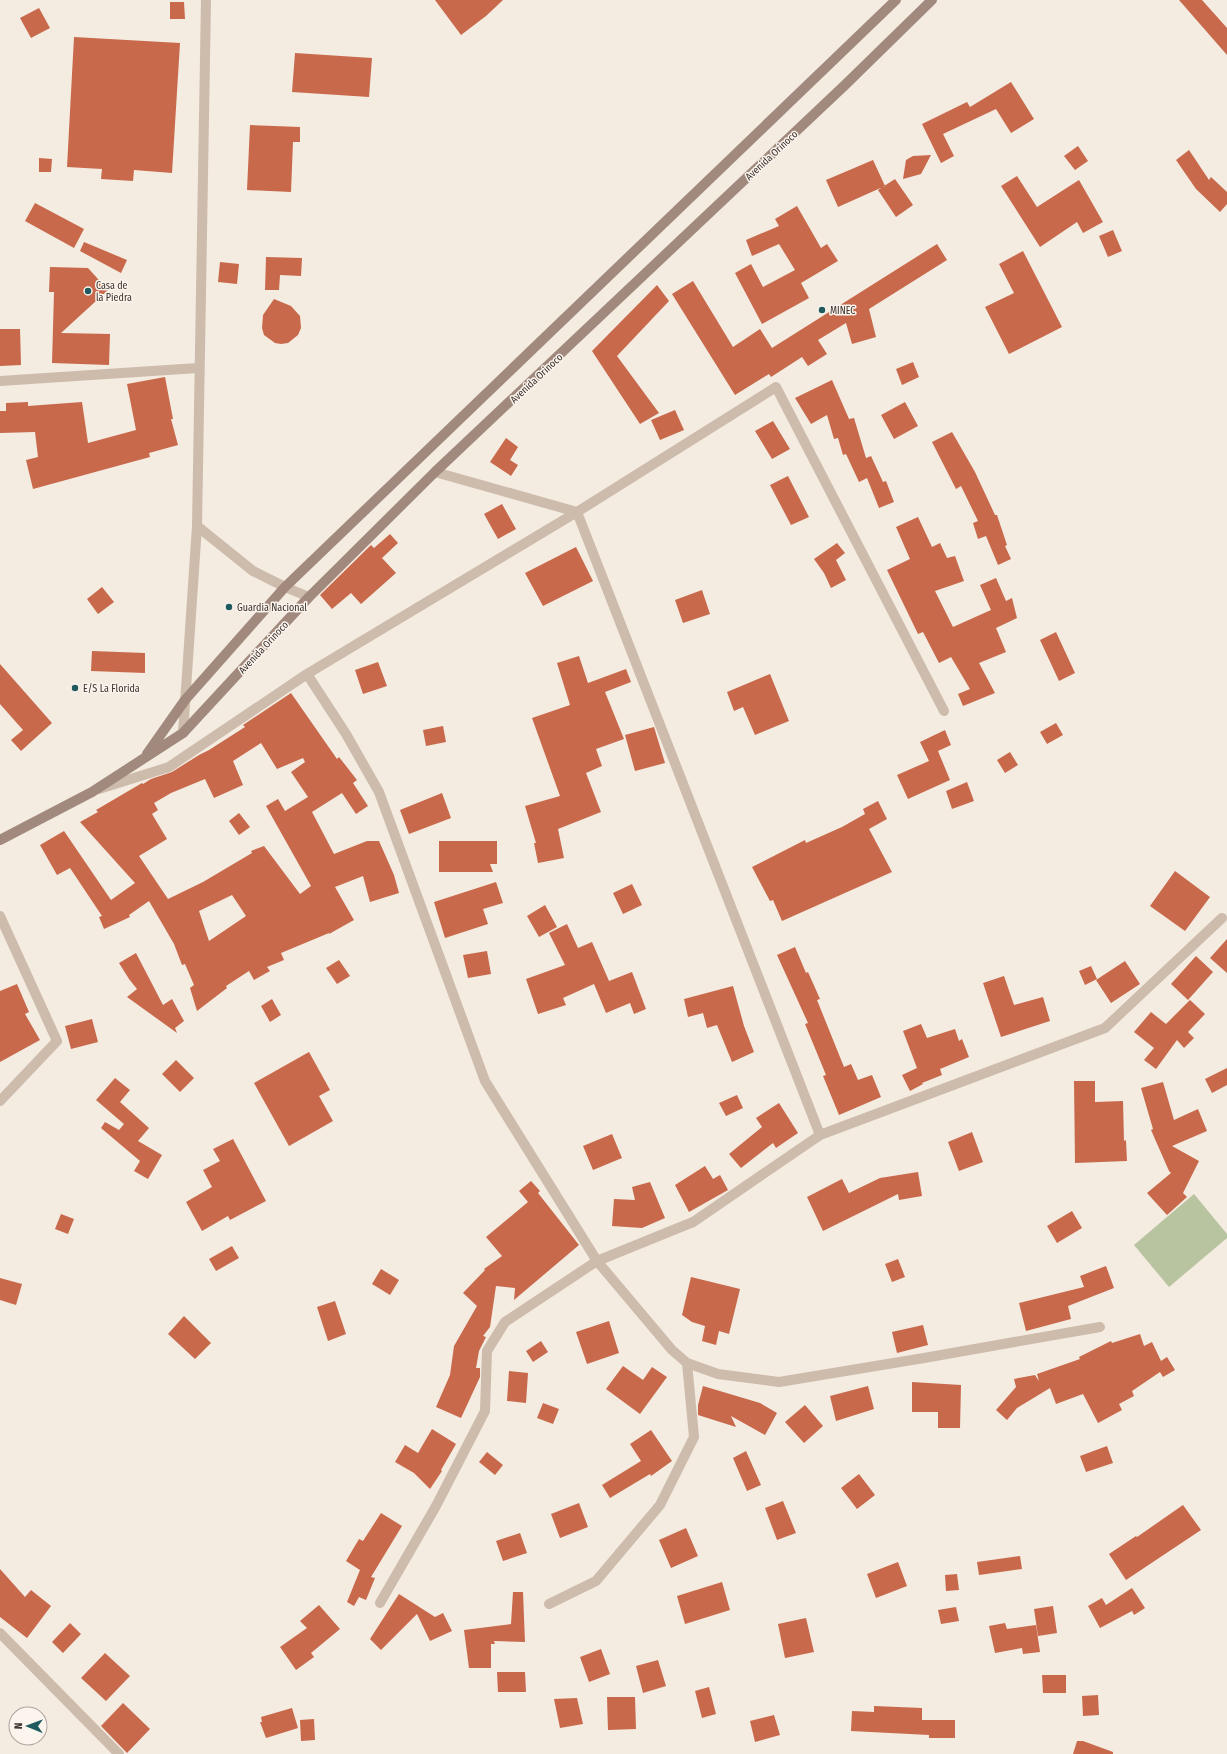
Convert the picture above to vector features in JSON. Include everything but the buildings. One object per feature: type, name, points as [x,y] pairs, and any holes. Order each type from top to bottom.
[{"type":"street","points":[[183,733],[196,526],[206,0]]},
{"type":"street","name":"Avenida Orinoco","points":[[144,758],[185,700],[285,587],[896,0]]},
{"type":"street","name":"Avenida Orinoco","points":[[0,840],[92,792],[183,733],[309,597],[435,472],[845,85],[932,0]]},
{"type":"street","points":[[0,381],[198,368]]},
{"type":"street","points":[[92,792],[169,767],[307,674],[577,512],[776,387],[944,711]]},
{"type":"street","points":[[435,472],[577,512]]},
{"type":"street","points":[[577,512],[820,1136]]},
{"type":"street","points":[[196,526],[253,571],[309,597]]},
{"type":"street","points":[[307,674],[346,734],[379,792],[485,1082],[597,1261],[672,1350],[687,1363],[718,1374],[779,1382],[1100,1327]]},
{"type":"street","points":[[0,916],[57,1041],[0,1101]]},
{"type":"street","points":[[380,1603],[436,1506],[485,1411],[487,1351],[505,1322],[597,1261],[693,1222],[820,1136],[1105,1028],[1222,918]]},
{"type":"street","points":[[549,1604],[596,1581],[660,1505],[694,1437],[687,1363]]},
{"type":"street","points":[[0,1633],[119,1754]]},
{"type":"green space","points":[[1194,1194],[1227,1234],[1227,1238],[1169,1287],[1134,1245]]},
{"type":"place","name":"Casa de la Piedra","points":[[88,291]]},
{"type":"place","name":"MINEC","points":[[822,310]]},
{"type":"place","name":"Guardia Nacional","points":[[229,607]]},
{"type":"place","name":"E/S La Florida","points":[[75,688]]}]
